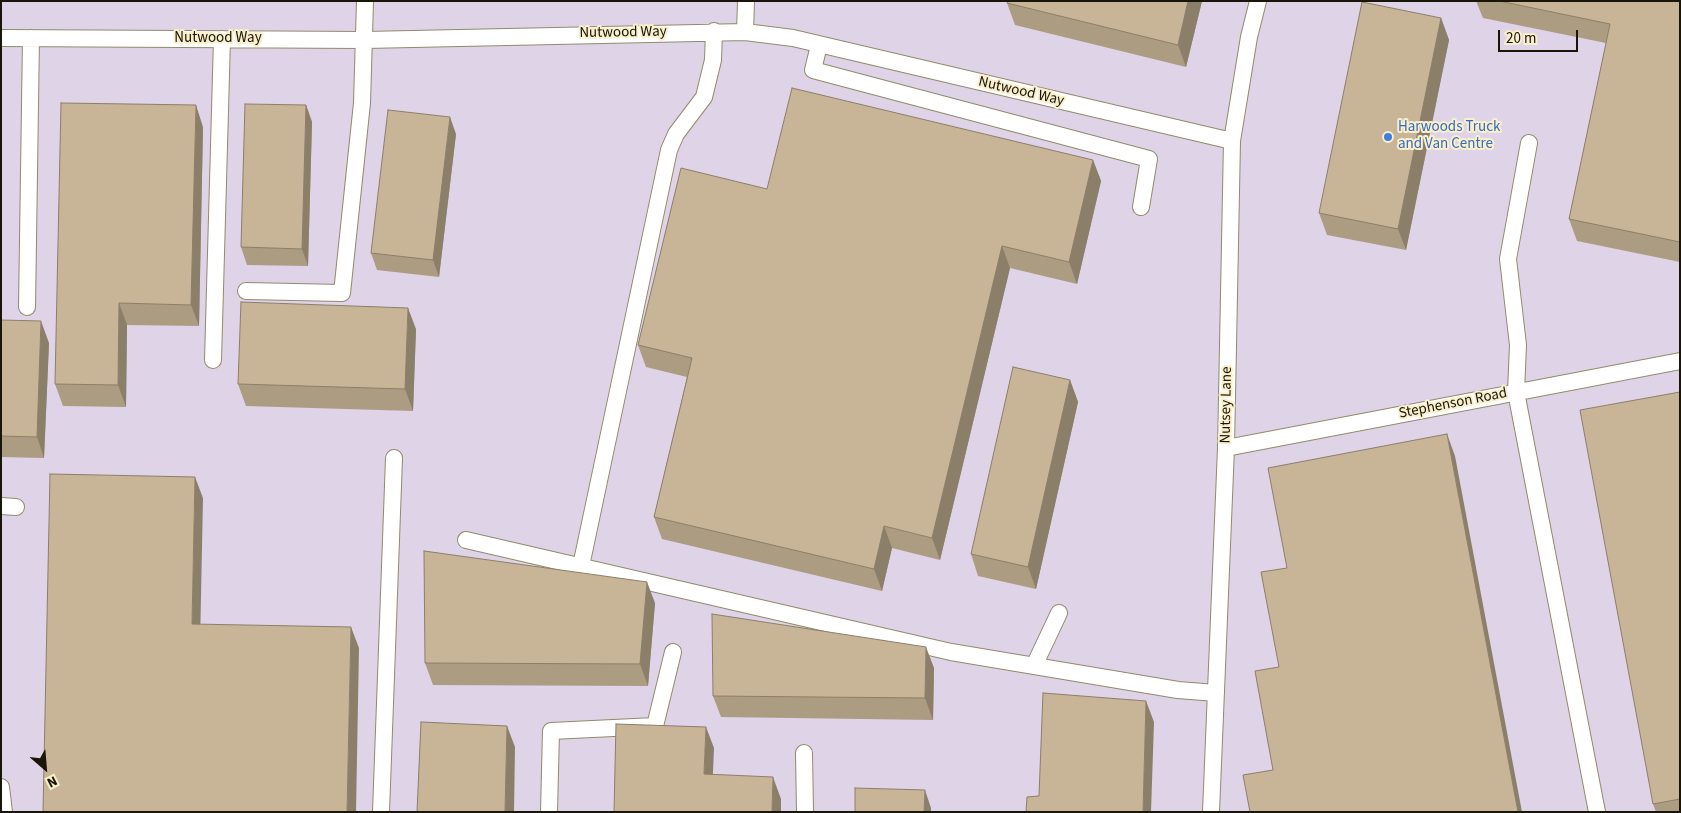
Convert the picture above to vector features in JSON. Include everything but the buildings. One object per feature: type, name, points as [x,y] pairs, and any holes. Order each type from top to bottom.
[{"type":"lane","points":[[246,291],[342,293],[362,103],[365,1]]},
{"type":"lane","points":[[745,32],[746,1]]},
{"type":"lane","name":"Nutsey Lane","points":[[1211,812],[1226,448],[1232,141],[1249,37],[1258,1]]},
{"type":"lane","points":[[581,566],[669,150],[676,134],[704,97],[713,60],[714,31]]},
{"type":"lane","name":"Nutwood Way","points":[[1,38],[365,40],[714,31],[745,32],[819,45],[1232,141]]},
{"type":"lane","points":[[27,307],[32,38]]},
{"type":"lane","points":[[213,360],[222,39]]},
{"type":"lane","points":[[819,45],[813,70],[1149,158],[1141,207]]},
{"type":"lane","points":[[1529,143],[1508,259],[1518,345],[1516,392],[1597,812]]},
{"type":"lane","name":"Stephenson Road","points":[[1226,448],[1680,361]]},
{"type":"lane","points":[[381,812],[394,458]]},
{"type":"lane","points":[[466,540],[951,652],[1178,690],[1216,693]]},
{"type":"lane","points":[[1034,666],[1059,612]]},
{"type":"lane","points":[[549,812],[551,731],[655,726],[673,652]]},
{"type":"lane","points":[[804,753],[805,812]]},
{"type":"lane","points":[[1,787],[4,812]]},
{"type":"shaded area","points":[[1,1],[1680,1],[1680,812],[1,812]]},
{"type":"place","name":"Harwoods Truck and Van Centre","points":[[1388,137]]}]
